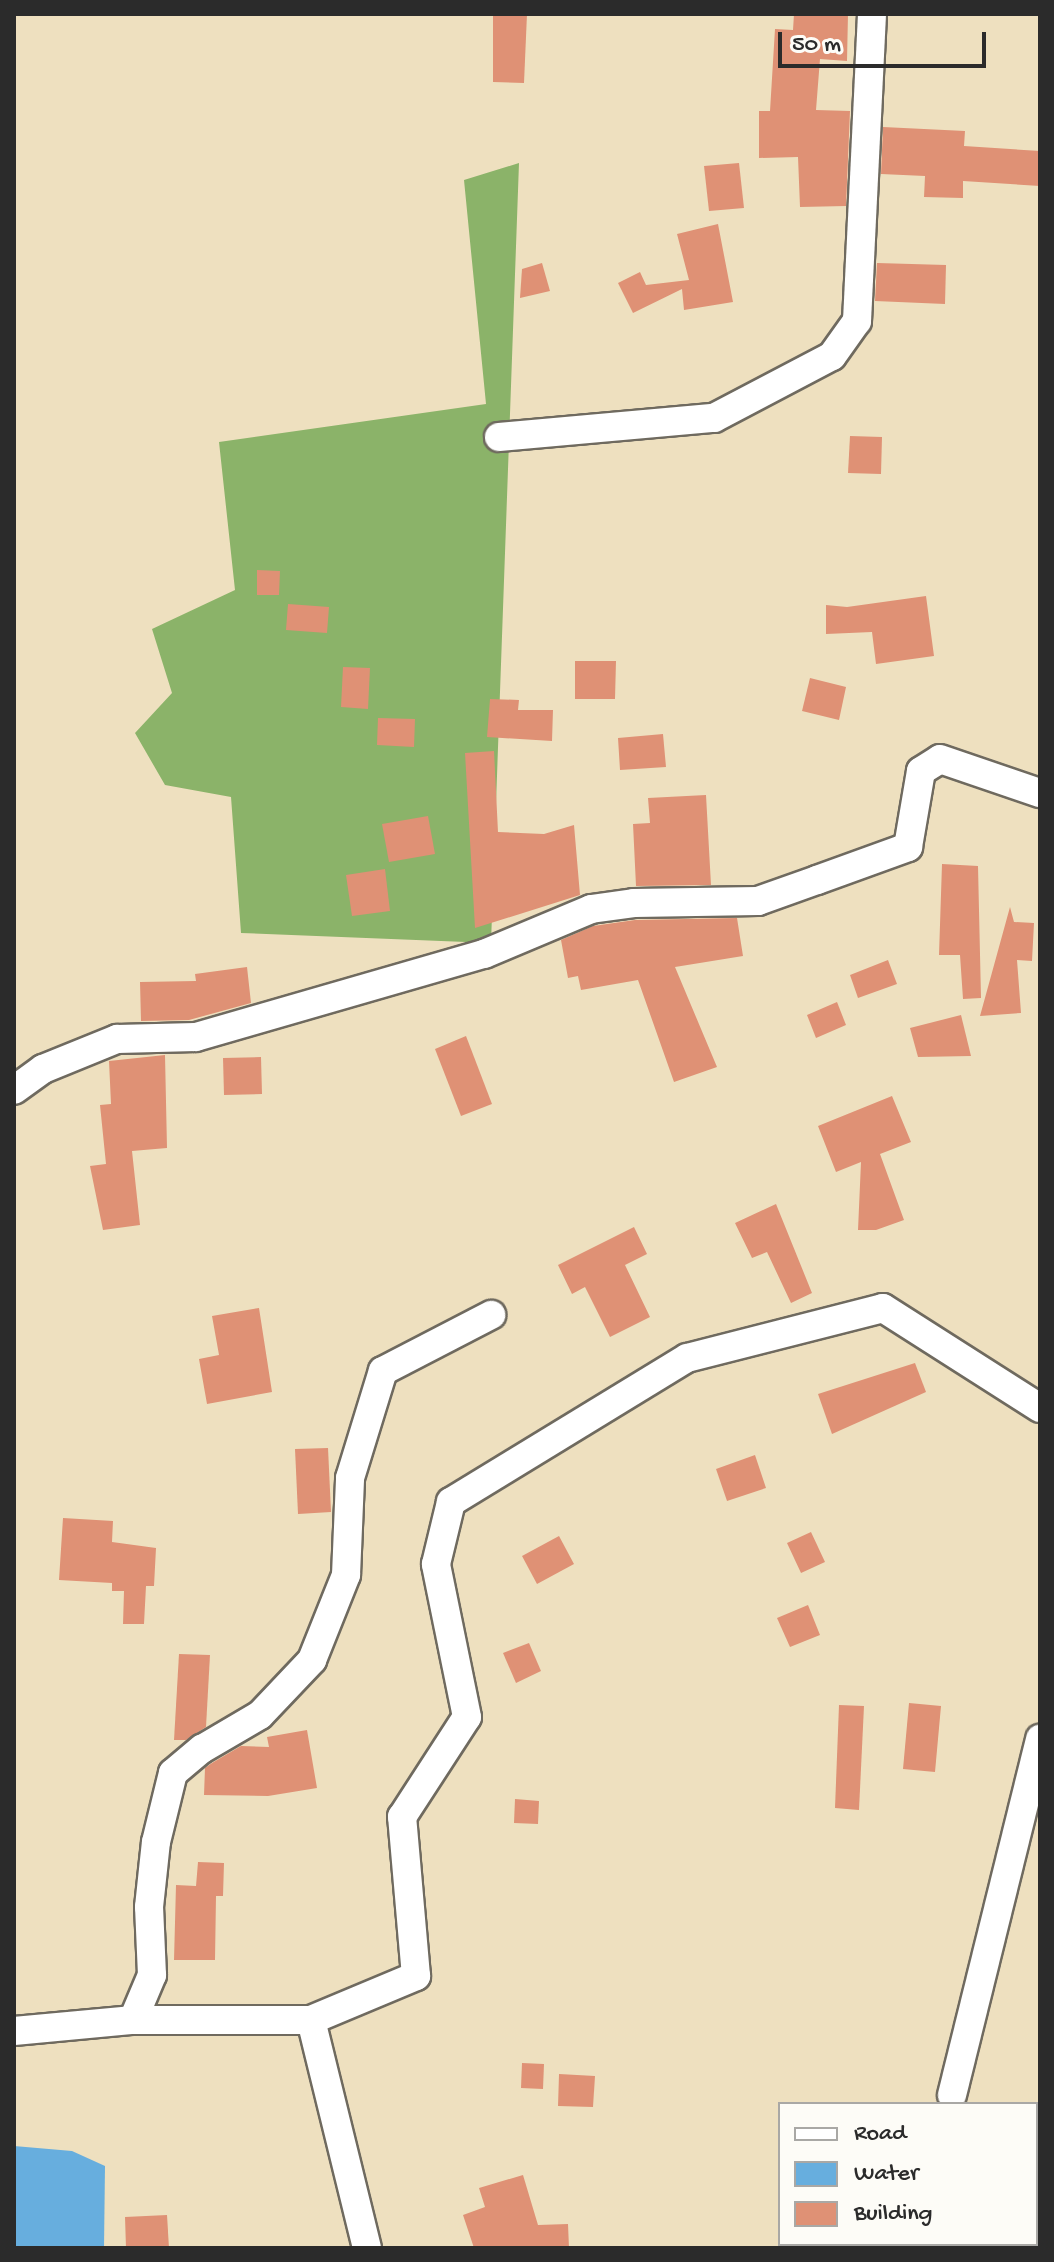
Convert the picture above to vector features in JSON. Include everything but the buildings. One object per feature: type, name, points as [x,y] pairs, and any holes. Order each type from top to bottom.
[{"type":"street","points":[[499,437],[714,418],[832,356],[857,321],[872,14]]},
{"type":"street","points":[[14,1090],[43,1069],[117,1039],[196,1037],[484,954],[528,931],[591,909],[634,903],[758,901],[803,885],[908,847],[921,771],[940,759],[1040,793]]},
{"type":"street","points":[[14,2031],[133,2020],[311,2020],[416,1976],[402,1817],[467,1717],[436,1564],[451,1502],[687,1358],[883,1308],[1040,1408]]},
{"type":"street","points":[[133,2020],[152,1975],[154,1855],[173,1773],[202,1749],[260,1715],[312,1660],[346,1575],[350,1478],[383,1371],[491,1315]]},
{"type":"street","points":[[952,2095],[1040,1739]]},
{"type":"street","points":[[311,2020],[367,2248]]},
{"type":"green space","points":[[519,163],[491,943],[241,933],[231,797],[165,785],[135,733],[172,693],[152,629],[235,590],[219,442],[486,404],[464,180]]},
{"type":"water","points":[[14,2146],[72,2151],[105,2166],[104,2248],[14,2248]]}]
